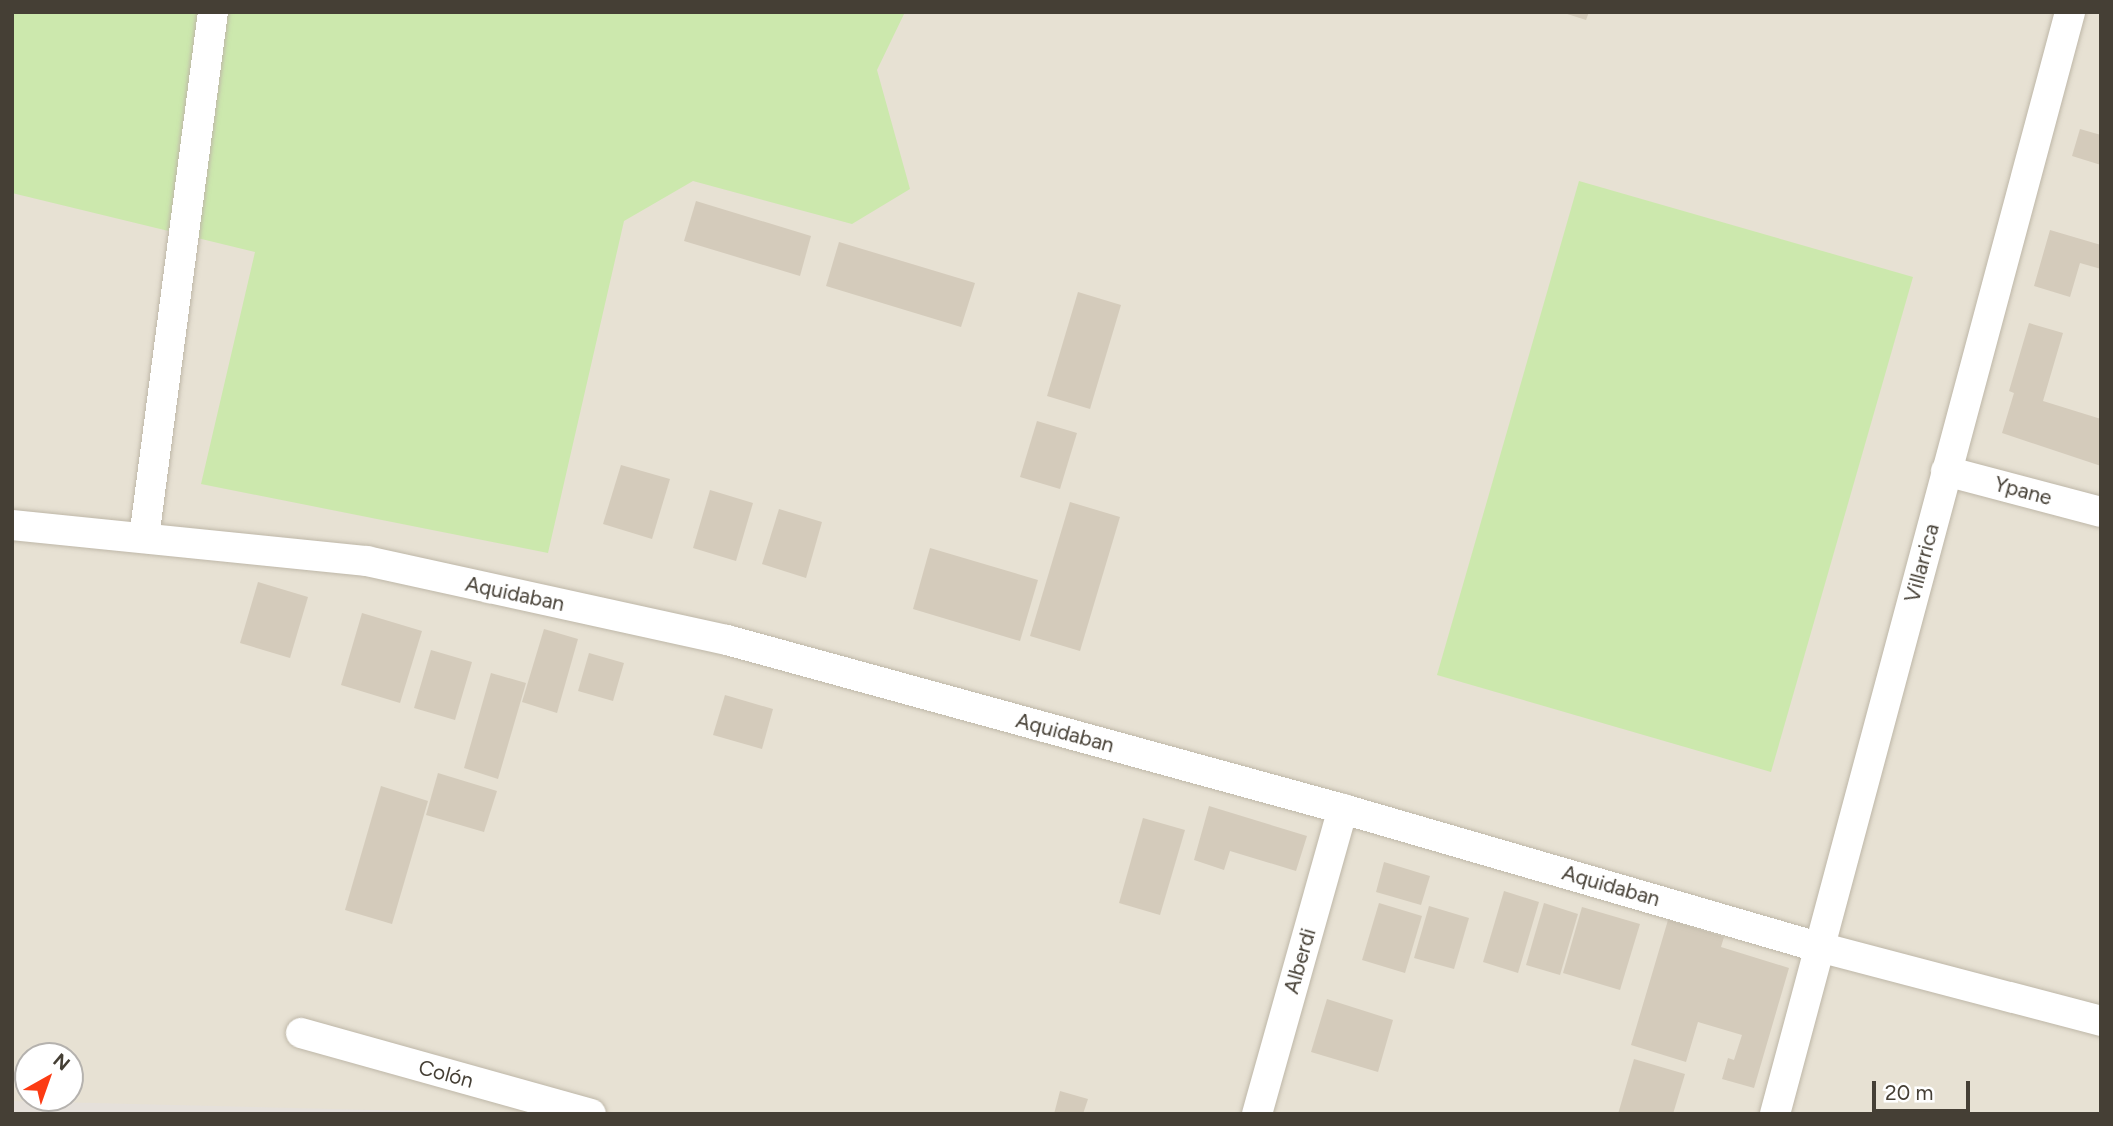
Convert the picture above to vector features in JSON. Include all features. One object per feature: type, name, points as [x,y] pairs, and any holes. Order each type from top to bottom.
[{"type":"street","points":[[144,538],[213,12]]},
{"type":"street","name":"Villarrica","points":[[1775,1114],[2070,12]]},
{"type":"street","name":"Ypane","points":[[1946,471],[2101,512]]},
{"type":"street","name":"Aquidaban","points":[[12,525],[367,561],[727,640],[1342,809],[1819,947],[2101,1021]]},
{"type":"street","name":"Alberdi","points":[[1257,1114],[1342,809]]},
{"type":"street","name":"Colón","points":[[301,1033],[591,1114]]},
{"type":"shaded area","points":[[12,12],[2101,12],[2101,1114],[12,1114]]},
{"type":"shaded area","points":[[12,1101],[14,1112],[84,1112],[84,1103],[531,1114],[12,1114]]},
{"type":"green space","points":[[12,12],[905,12],[877,70],[910,189],[852,224],[693,181],[624,221],[548,553],[201,484],[255,252],[12,193]]},
{"type":"green space","points":[[1579,181],[1913,277],[1771,772],[1437,675]]},
{"type":"building","points":[[1561,12],[1589,12],[1586,20]]},
{"type":"building","points":[[2080,129],[2101,135],[2101,165],[2072,156]]},
{"type":"building","points":[[696,201],[811,236],[800,276],[684,241]]},
{"type":"building","points":[[2050,230],[2101,245],[2101,269],[2080,263],[2070,297],[2034,286]]},
{"type":"building","points":[[839,242],[975,283],[961,327],[826,286]]},
{"type":"building","points":[[1078,292],[1121,305],[1090,409],[1047,396]]},
{"type":"building","points":[[2029,323],[2063,333],[2043,401],[2101,419],[2101,466],[2002,433],[2014,393],[2009,391]]},
{"type":"building","points":[[1037,421],[1077,433],[1060,489],[1020,477]]},
{"type":"building","points":[[621,465],[670,479],[652,539],[603,524]]},
{"type":"building","points":[[710,490],[753,503],[736,561],[693,548]]},
{"type":"building","points":[[1070,502],[1120,517],[1080,651],[1030,636]]},
{"type":"building","points":[[779,509],[822,522],[806,578],[762,564]]},
{"type":"building","points":[[930,548],[1038,580],[1020,641],[913,609]]},
{"type":"building","points":[[258,582],[308,597],[290,658],[240,643]]},
{"type":"building","points":[[362,613],[422,631],[400,703],[341,685]]},
{"type":"building","points":[[544,629],[578,639],[557,713],[522,702]]},
{"type":"building","points":[[431,650],[472,662],[455,720],[414,708]]},
{"type":"building","points":[[589,653],[624,663],[613,701],[578,691]]},
{"type":"building","points":[[491,673],[526,683],[498,779],[464,768]]},
{"type":"building","points":[[725,695],[773,709],[762,749],[713,735]]},
{"type":"building","points":[[438,773],[497,791],[484,832],[426,815]]},
{"type":"building","points":[[381,786],[428,801],[392,924],[345,910]]},
{"type":"building","points":[[1209,806],[1307,836],[1296,871],[1230,851],[1224,870],[1194,860]]},
{"type":"building","points":[[1143,818],[1185,830],[1160,915],[1119,903]]},
{"type":"building","points":[[1384,862],[1430,876],[1421,905],[1376,892]]},
{"type":"building","points":[[1504,891],[1539,902],[1518,973],[1483,962]]},
{"type":"building","points":[[1379,903],[1422,916],[1405,973],[1362,960]]},
{"type":"building","points":[[1544,903],[1578,914],[1560,975],[1526,965]]},
{"type":"building","points":[[1429,906],[1469,918],[1454,969],[1414,958]]},
{"type":"building","points":[[1582,907],[1640,924],[1620,990],[1563,973]]},
{"type":"building","points":[[1668,920],[1724,937],[1721,947],[1789,968],[1754,1088],[1722,1079],[1728,1058],[1734,1060],[1742,1035],[1698,1022],[1686,1062],[1631,1045]]},
{"type":"building","points":[[1327,999],[1393,1020],[1378,1072],[1311,1052]]},
{"type":"building","points":[[1634,1059],[1685,1074],[1673,1114],[1618,1114]]},
{"type":"building","points":[[1060,1091],[1088,1099],[1083,1114],[1054,1114]]}]
